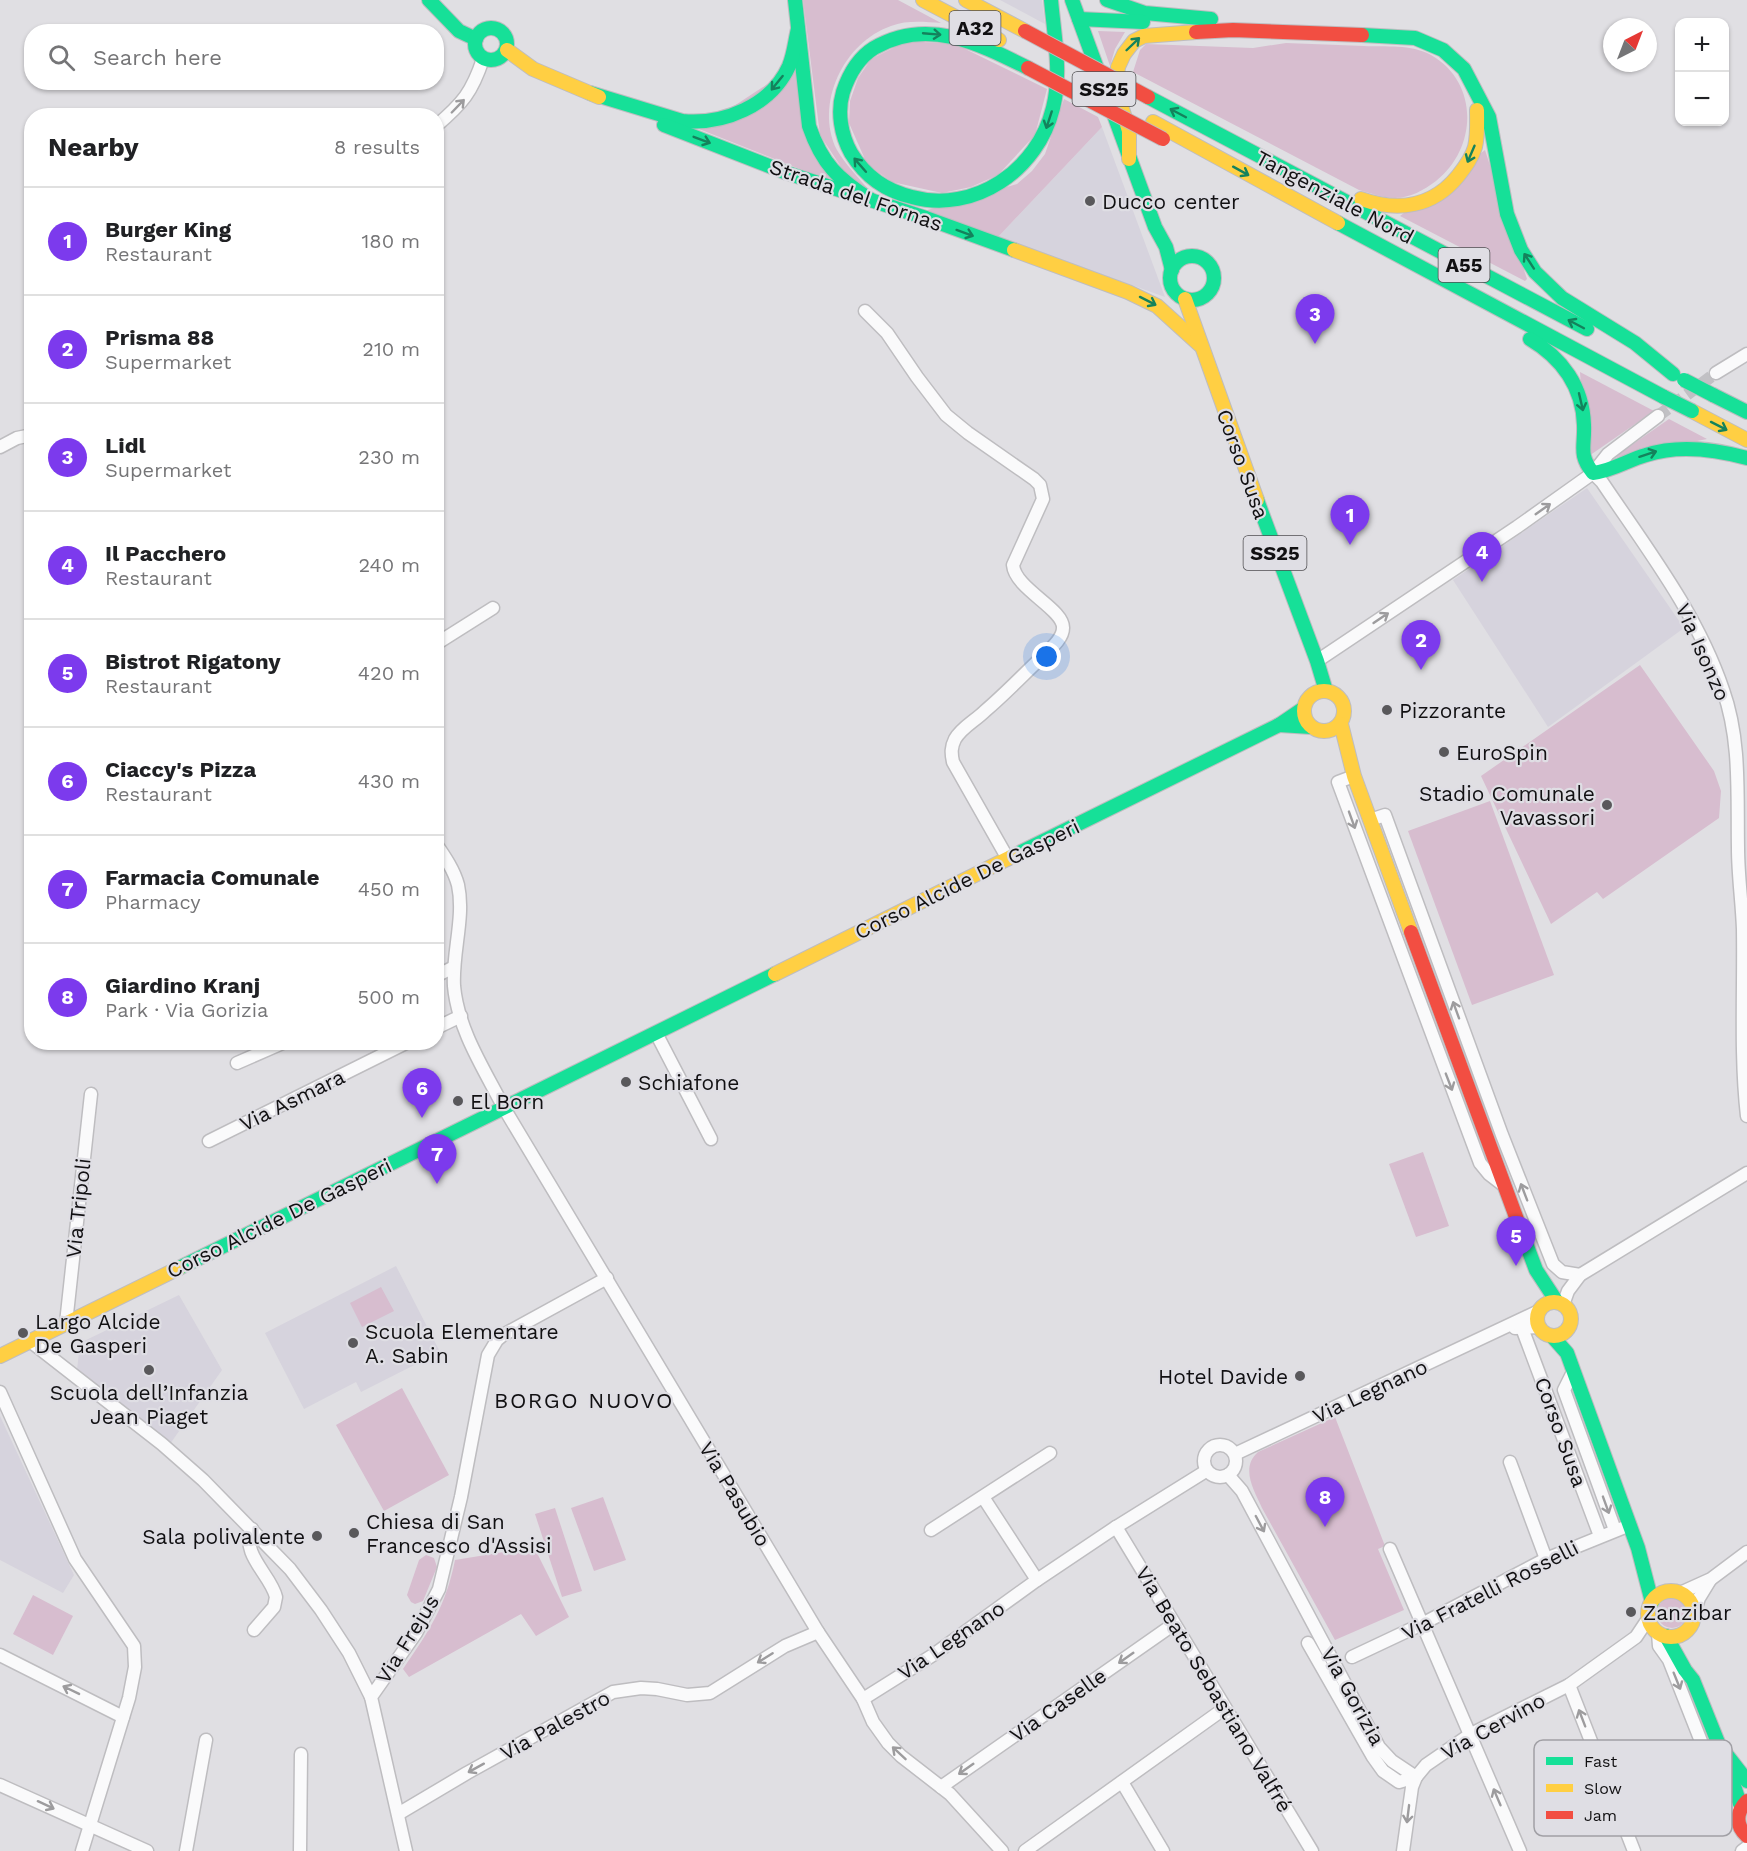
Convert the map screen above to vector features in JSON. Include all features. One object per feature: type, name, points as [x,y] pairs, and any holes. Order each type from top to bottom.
[{"type":"main road","points":[[429,0],[459,31],[476,39]]},
{"type":"main road","points":[[795,0],[809,126],[814,142],[830,170],[841,181],[871,200]]},
{"type":"main road","name":"A32","points":[[923,0],[1027,61],[1153,122]]},
{"type":"main road","name":"A32","points":[[966,0],[1148,97]]},
{"type":"main road","points":[[1051,0],[1056,69],[1056,88],[1053,108],[1041,142],[1017,172],[1003,183],[985,192],[947,201],[929,202],[909,198],[889,190],[871,178],[855,162],[845,142],[841,123],[840,104],[846,84],[855,67],[867,53],[898,35],[918,33],[940,34],[962,39],[1027,61],[1163,139],[1182,150],[1213,156]]},
{"type":"main road","name":"SS25","points":[[1072,0],[1129,159],[1155,227],[1166,247],[1172,270],[1171,284],[1179,296],[1185,299]]},
{"type":"main road","points":[[1107,0],[1136,12],[1161,16],[1236,20],[1325,33]]},
{"type":"main road","points":[[1078,19],[1208,26],[1233,30]]},
{"type":"main road","points":[[494,28],[500,30],[507,39],[507,50],[504,55],[494,60],[483,59],[477,52],[476,39],[483,30],[494,28]]},
{"type":"main road","points":[[590,93],[685,122],[723,119],[754,105],[778,82],[793,54],[798,29]]},
{"type":"main road","points":[[1129,159],[1129,131],[1117,96],[1116,83],[1119,66],[1126,50],[1140,37],[1153,34],[1233,30],[1399,36],[1430,43],[1443,50],[1464,69],[1489,117],[1507,214],[1521,250],[1535,272],[1562,298],[1635,343],[1678,377]]},
{"type":"main road","name":"Strada del Fornas","points":[[507,50],[533,69],[654,121],[787,173],[937,222],[1146,300],[1171,318],[1200,345]]},
{"type":"main road","points":[[1245,149],[1280,156],[1362,200],[1381,207],[1414,206],[1430,200],[1445,190],[1468,162],[1477,136],[1477,96]]},
{"type":"main road","name":"Tangenziale Nord","points":[[1148,97],[1747,412]]},
{"type":"main road","name":"Tangenziale Nord","points":[[1153,122],[1392,253],[1747,440]]},
{"type":"main road","name":"SS25","points":[[1166,247],[1187,256],[1201,258],[1208,263],[1213,271],[1213,283],[1210,291],[1203,297]]},
{"type":"main road","points":[[1392,253],[1436,290],[1536,343],[1563,366],[1574,381],[1580,395],[1584,428],[1581,452],[1583,462],[1593,473],[1606,472],[1632,459],[1658,451],[1678,448],[1727,452],[1747,458]]},
{"type":"main road","points":[[1172,270],[1175,264],[1187,256]]},
{"type":"main road","points":[[1185,299],[1203,297]]},
{"type":"main road","name":"Corso Susa","points":[[1196,323],[1203,297]]},
{"type":"main road","name":"Corso Susa","points":[[1185,299],[1196,323],[1200,345],[1317,661],[1326,691]]},
{"type":"main road","name":"Corso Susa","points":[[1307,638],[1308,702]]},
{"type":"main road","points":[[1308,702],[1319,692],[1326,691]]},
{"type":"main road","name":"SS25","points":[[1326,691],[1338,696],[1343,704],[1344,717],[1341,724],[1354,776]]},
{"type":"main road","name":"SS25","points":[[1308,702],[1305,717],[1311,727]]},
{"type":"main road","name":"Corso Alcide De Gasperi","points":[[0,1356],[1279,725],[1308,702]]},
{"type":"main road","points":[[1311,727],[1326,732],[1334,730],[1341,724]]},
{"type":"main road","name":"Corso Alcide De Gasperi","points":[[1279,725],[1311,727]]},
{"type":"main road","points":[[1326,732],[1354,776],[1538,1275],[1540,1309],[1537,1322],[1547,1334],[1552,1336],[1562,1333],[1571,1319],[1570,1314],[1538,1275]]},
{"type":"main road","points":[[1540,1309],[1551,1302],[1560,1303]]},
{"type":"main road","name":"Corso Susa","points":[[1566,1330],[1566,1353]]},
{"type":"main road","name":"Corso Susa","points":[[1552,1336],[1566,1353],[1638,1548],[1652,1602]]},
{"type":"main road","name":"Corso Susa","points":[[1638,1548],[1669,1585]]},
{"type":"main road","points":[[1693,1680],[1648,1619],[1652,1602],[1669,1585],[1690,1603],[1693,1680],[1716,1739]]},
{"type":"main road","points":[[1660,1634],[1680,1635],[1692,1622]]},
{"type":"main road","points":[[1732,1764],[1747,1781]]},
{"type":"main road","points":[[1732,1779],[1742,1807],[1738,1824],[1745,1844]]},
{"type":"street","points":[[444,119],[462,102],[475,81],[483,59]]},
{"type":"street","points":[[865,311],[887,333],[946,415],[1034,479],[1043,492],[1043,499],[1013,564],[1013,570],[1035,596],[1058,616],[1063,624],[1063,631],[1054,644],[986,711],[959,733],[951,748],[953,762],[1008,859]]},
{"type":"street","points":[[1716,373],[1747,354]]},
{"type":"street","points":[[1317,661],[1466,562],[1593,473],[1608,454],[1658,416]]},
{"type":"street","points":[[0,447],[24,437]]},
{"type":"street","name":"Via Isonzo","points":[[1593,473],[1602,482],[1688,611],[1712,661],[1731,717],[1743,855],[1743,1062],[1747,1116]]},
{"type":"street","points":[[444,639],[493,608]]},
{"type":"street","points":[[1354,776],[1338,782],[1398,945],[1480,1163],[1489,1174],[1506,1187]]},
{"type":"street","points":[[1370,820],[1385,815],[1545,1247],[1557,1269],[1568,1274],[1580,1275]]},
{"type":"street","name":"Via Pasubio","points":[[444,856],[458,885],[459,910],[454,987],[460,1016],[468,1039],[504,1108],[818,1632],[863,1699],[873,1722],[888,1743],[941,1787],[1002,1851]]},
{"type":"street","points":[[1398,945],[1414,939]]},
{"type":"street","points":[[1421,958],[1435,952]]},
{"type":"street","points":[[444,972],[454,968]]},
{"type":"street","points":[[444,1024],[460,1016]]},
{"type":"street","points":[[1427,1022],[1443,1016]]},
{"type":"street","points":[[656,1034],[711,1139]]},
{"type":"street","points":[[237,1063],[267,1050]]},
{"type":"street","name":"Via Asmara","points":[[209,1141],[392,1050]]},
{"type":"street","points":[[1472,1095],[1486,1090]]},
{"type":"street","name":"Via Tripoli","points":[[66,1323],[91,1094]]},
{"type":"street","points":[[1560,1303],[1580,1275],[1747,1173]]},
{"type":"street","points":[[1530,1253],[1545,1247]]},
{"type":"street","name":"Via Frejus","points":[[406,1851],[371,1697],[416,1633],[439,1589],[461,1497],[483,1377],[492,1347],[503,1335],[607,1278]]},
{"type":"street","name":"Via Legnano","points":[[1235,1454],[1505,1328],[1540,1309]]},
{"type":"street","name":"Via Legnano","points":[[1505,1328],[1539,1327]]},
{"type":"street","name":"Corso Susa","points":[[1522,1328],[1600,1536]]},
{"type":"street","points":[[30,1341],[162,1444],[203,1480],[252,1529],[302,1582],[349,1653],[371,1697]]},
{"type":"street","name":"Corso Susa","points":[[1573,1372],[1564,1390],[1615,1530]]},
{"type":"street","points":[[0,1392],[75,1559],[134,1646],[135,1667],[123,1717],[82,1851]]},
{"type":"street","points":[[1224,1445],[1231,1448],[1235,1454],[1235,1466],[1228,1475],[1216,1477],[1206,1471],[1203,1458],[1211,1446],[1224,1445]]},
{"type":"street","points":[[931,1530],[1050,1454]]},
{"type":"street","points":[[1510,1462],[1546,1559]]},
{"type":"street","name":"Via Legnano","points":[[863,1699],[933,1655],[1116,1527],[1206,1471]]},
{"type":"street","name":"Via Gorizia","points":[[1228,1475],[1246,1498],[1379,1747],[1392,1761],[1416,1777]]},
{"type":"street","points":[[983,1497],[1038,1580]]},
{"type":"street","name":"Via Fratelli Rosselli","points":[[1352,1658],[1546,1559],[1630,1525]]},
{"type":"street","name":"Via Beato Sebastiano Valfré","points":[[1116,1527],[1312,1851]]},
{"type":"street","points":[[252,1529],[248,1537],[249,1547],[276,1597],[274,1608],[254,1630]]},
{"type":"street","points":[[1390,1549],[1520,1851]]},
{"type":"street","points":[[1692,1622],[1699,1598],[1711,1579],[1747,1552]]},
{"type":"street","points":[[1669,1585],[1711,1579]]},
{"type":"street","name":"Via Cervino","points":[[1416,1777],[1426,1765],[1471,1734],[1569,1685],[1636,1637],[1648,1619]]},
{"type":"street","name":"Via Caselle","points":[[941,1787],[1174,1624]]},
{"type":"street","name":"Via Palestro","points":[[398,1814],[613,1692],[641,1688],[687,1695],[710,1693],[785,1646],[818,1632]]},
{"type":"street","points":[[1660,1634],[1659,1646],[1669,1660],[1700,1740]]},
{"type":"street","name":"Via Cervino","points":[[1636,1637],[1660,1634]]},
{"type":"street","name":"Via Gorizia","points":[[1308,1643],[1373,1758],[1383,1771],[1400,1782],[1416,1777]]},
{"type":"street","points":[[0,1655],[123,1717]]},
{"type":"street","points":[[1569,1685],[1591,1740]]},
{"type":"street","points":[[1025,1851],[1225,1708]]},
{"type":"street","points":[[1699,1737],[1716,1739]]},
{"type":"street","points":[[186,1851],[206,1740]]},
{"type":"street","points":[[300,1851],[302,1754]]},
{"type":"street","points":[[1403,1851],[1412,1787],[1416,1777]]},
{"type":"street","points":[[1122,1782],[1163,1851]]},
{"type":"street","points":[[0,1785],[147,1851]]},
{"type":"street","points":[[1628,1836],[1634,1851]]},
{"type":"shaded area","points":[[803,0],[898,0],[941,23],[903,23],[874,34],[847,60],[838,77],[829,113],[831,132],[840,155],[869,190],[847,176],[820,135]]},
{"type":"shaded area","points":[[1000,0],[1042,0],[1045,24]]},
{"type":"shaded area","points":[[1098,31],[1125,32],[1115,49],[1110,66]]},
{"type":"shaded area","points":[[907,41],[955,44],[1047,89],[1035,135],[998,175],[971,187],[942,193],[892,182],[867,164],[849,123],[850,101],[858,78],[871,59]]},
{"type":"shaded area","points":[[1286,43],[1415,49],[1431,55],[1447,67],[1458,81],[1465,98],[1467,116],[1466,134],[1460,151],[1450,167],[1436,181],[1406,197],[1386,197],[1359,190],[1133,72],[1140,50],[1146,44],[1253,48]]},
{"type":"shaded area","points":[[795,66],[830,181],[699,129]]},
{"type":"shaded area","points":[[1064,99],[1098,117],[1102,127],[998,237],[924,211],[1017,184],[1032,171],[1045,154]]},
{"type":"shaded area","points":[[1102,127],[1165,297],[998,237]]},
{"type":"shaded area","points":[[1485,150],[1527,279],[1525,281],[1400,216]]},
{"type":"shaded area","points":[[1580,372],[1654,411],[1586,458]]},
{"type":"shaded area","points":[[1669,419],[1707,439],[1613,458]]},
{"type":"shaded area","points":[[1587,488],[1684,628],[1548,727],[1453,580]]},
{"type":"shaded area","name":"Stadio Comunale Vavassori","points":[[1640,665],[1714,771],[1721,791],[1719,818],[1603,899],[1597,892],[1551,924],[1481,776]]},
{"type":"shaded area","points":[[1490,801],[1554,975],[1472,1005],[1408,831]]},
{"type":"shaded area","points":[[1423,1152],[1449,1226],[1416,1237],[1389,1164]]},
{"type":"shaded area","name":"Scuola Elementare A. Sabin","points":[[396,1266],[440,1352],[361,1392],[356,1382],[304,1409],[265,1333]]},
{"type":"shaded area","points":[[381,1287],[394,1311],[362,1327],[350,1303]]},
{"type":"shaded area","name":"Scuola dell’Infanzia Jean Piaget","points":[[179,1295],[222,1370],[170,1444],[77,1370],[80,1343]]},
{"type":"shaded area","points":[[402,1388],[449,1475],[384,1511],[336,1425]]},
{"type":"shaded area","points":[[0,1416],[74,1575],[63,1593],[0,1560]]},
{"type":"shaded area","points":[[1335,1417],[1385,1546],[1378,1549],[1404,1610],[1335,1640],[1262,1508],[1252,1487],[1249,1472],[1253,1458],[1258,1452]]},
{"type":"shaded area","points":[[603,1497],[626,1560],[594,1571],[571,1508]]},
{"type":"shaded area","points":[[555,1508],[582,1591],[562,1597],[535,1514]]},
{"type":"shaded area","points":[[534,1547],[569,1617],[536,1636],[521,1614],[409,1677],[403,1669],[435,1618],[447,1591],[455,1560]]},
{"type":"shaded area","points":[[426,1555],[434,1558],[437,1567],[423,1601],[415,1604],[407,1595],[419,1560]]},
{"type":"shaded area","points":[[33,1595],[73,1616],[53,1655],[13,1634]]},
{"type":"shaded area","points":[[1672,1598],[1683,1602],[1687,1613],[1683,1624],[1672,1628],[1661,1624],[1657,1613],[1661,1602]]},
{"type":"tunnel","points":[[1658,416],[1716,373]]},
{"type":"traffic: fast","points":[[429,0],[459,31],[476,39]]},
{"type":"traffic: fast","points":[[795,0],[809,126],[820,151],[832,169],[849,185],[871,200]]},
{"type":"traffic: fast","points":[[1028,68],[990,50],[952,37],[933,34],[894,39],[868,52],[848,79],[840,107],[842,131],[851,153],[863,169],[885,187],[902,194],[935,201],[958,199],[980,193],[1000,182],[1018,168],[1033,150],[1045,130],[1053,108],[1057,68],[1051,0]]},
{"type":"traffic: fast","points":[[1072,0],[1155,227],[1166,247],[1172,270]]},
{"type":"traffic: fast","points":[[1107,0],[1145,13],[1211,19]]},
{"type":"traffic: fast","points":[[1079,19],[1143,22]]},
{"type":"traffic: fast","points":[[491,28],[502,33],[507,44],[502,55],[491,60],[480,55],[475,44],[480,33],[491,28]]},
{"type":"traffic: fast","points":[[590,93],[682,121],[713,120],[729,116],[758,102],[781,80],[791,61],[798,29]]},
{"type":"traffic: fast","points":[[1362,35],[1415,38],[1443,50],[1464,69],[1489,117],[1507,214],[1521,250],[1535,272],[1562,298],[1635,343],[1673,374]]},
{"type":"traffic: fast","points":[[1148,97],[1587,329]]},
{"type":"traffic: fast","points":[[664,125],[787,173],[926,218],[1014,250]]},
{"type":"traffic: fast","points":[[1338,223],[1664,397]]},
{"type":"traffic: fast","points":[[1192,256],[1207,263],[1214,278],[1207,293],[1192,300],[1177,293],[1170,278],[1177,263],[1192,256]]},
{"type":"traffic: fast","points":[[1530,339],[1552,355],[1575,386],[1583,411],[1585,461],[1593,473],[1646,455],[1671,450],[1709,450],[1747,458]]},
{"type":"traffic: fast","points":[[1684,380],[1713,395]]},
{"type":"traffic: fast","points":[[1713,395],[1747,412]]},
{"type":"traffic: fast","points":[[1664,397],[1692,411]]},
{"type":"traffic: fast","points":[[1257,500],[1326,691]]},
{"type":"traffic: fast","points":[[1011,857],[1279,725],[1304,708]]},
{"type":"traffic: fast","points":[[1279,725],[1311,727]]},
{"type":"traffic: fast","points":[[179,1268],[775,974]]},
{"type":"traffic: fast","points":[[1519,1225],[1536,1270],[1557,1302]]},
{"type":"traffic: fast","points":[[1552,1336],[1567,1353],[1638,1548],[1652,1602]]},
{"type":"traffic: fast","points":[[1666,1636],[1693,1680],[1717,1740]]},
{"type":"traffic: fast","points":[[1732,1762],[1747,1781]]},
{"type":"traffic: fast","points":[[1732,1780],[1741,1807]]},
{"type":"traffic: slow","points":[[923,0],[999,40]]},
{"type":"traffic: slow","points":[[966,0],[1025,31]]},
{"type":"traffic: slow","points":[[1129,159],[1129,131],[1116,89],[1118,67],[1124,54],[1134,41],[1144,36],[1196,32]]},
{"type":"traffic: slow","points":[[507,50],[533,69],[599,97]]},
{"type":"traffic: slow","points":[[1361,199],[1401,206],[1438,195],[1458,176],[1474,151],[1477,138],[1477,110]]},
{"type":"traffic: slow","points":[[1153,122],[1338,223]]},
{"type":"traffic: slow","points":[[1014,250],[1128,292],[1157,306],[1200,345]]},
{"type":"traffic: slow","points":[[1185,299],[1257,500]]},
{"type":"traffic: slow","points":[[1692,411],[1747,440]]},
{"type":"traffic: slow","points":[[1324,691],[1332,692],[1338,697],[1343,703],[1344,711],[1343,719],[1338,725],[1332,730],[1324,731],[1316,730],[1310,725],[1305,719],[1304,711],[1305,703],[1310,697],[1316,692],[1324,691]]},
{"type":"traffic: slow","points":[[1341,724],[1354,776],[1411,932]]},
{"type":"traffic: slow","points":[[775,974],[1011,857]]},
{"type":"traffic: slow","points":[[0,1356],[179,1268]]},
{"type":"traffic: slow","points":[[1554,1302],[1566,1307],[1571,1319],[1566,1331],[1554,1336],[1542,1331],[1537,1319],[1542,1307],[1554,1302]]},
{"type":"traffic: slow","points":[[1671,1591],[1687,1598],[1694,1614],[1687,1630],[1671,1637],[1655,1630],[1648,1614],[1655,1598],[1671,1591]]},
{"type":"traffic: jam","points":[[1196,32],[1233,30],[1362,35]]},
{"type":"traffic: jam","points":[[1025,31],[1148,97]]},
{"type":"traffic: jam","points":[[1028,68],[1163,139]]},
{"type":"traffic: jam","points":[[1411,932],[1519,1225]]},
{"type":"traffic: jam","points":[[1747,1801],[1738,1819],[1740,1827],[1747,1836]]},
{"type":"place","name":"Ducco center","points":[[1090,201]]},
{"type":"place","name":"Lidl","points":[[1315,344]]},
{"type":"place","name":"Burger King","points":[[1350,545]]},
{"type":"place","name":"Il Pacchero","points":[[1482,582]]},
{"type":"place","name":"Prisma 88","points":[[1421,670]]},
{"type":"place","name":"Pizzorante","points":[[1387,710]]},
{"type":"place","name":"EuroSpin","points":[[1444,752]]},
{"type":"place","name":"Stadio Comunale Vavassori","points":[[1607,805]]},
{"type":"place","name":"Schiafone","points":[[626,1082]]},
{"type":"place","name":"El Born","points":[[458,1101]]},
{"type":"place","name":"Ciaccy's Pizza","points":[[422,1118]]},
{"type":"place","name":"Farmacia Comunale","points":[[437,1184]]},
{"type":"place","name":"Bistrot Rigatony","points":[[1516,1266]]},
{"type":"place","name":"Largo Alcide De Gasperi","points":[[23,1333]]},
{"type":"place","name":"Scuola Elementare A. Sabin","points":[[353,1343]]},
{"type":"place","name":"Scuola dell’Infanzia Jean Piaget","points":[[149,1370]]},
{"type":"place","name":"Hotel Davide","points":[[1300,1376]]},
{"type":"place","name":"Giardino Kranj","points":[[1325,1527]]},
{"type":"place","name":"Chiesa di San Francesco d'Assisi","points":[[354,1533]]},
{"type":"place","name":"Sala polivalente","points":[[317,1536]]},
{"type":"place","name":"Zanzibar","points":[[1631,1612]]},
{"type":"district","name":"BORGO NUOVO","points":[[584,1400]]}]
